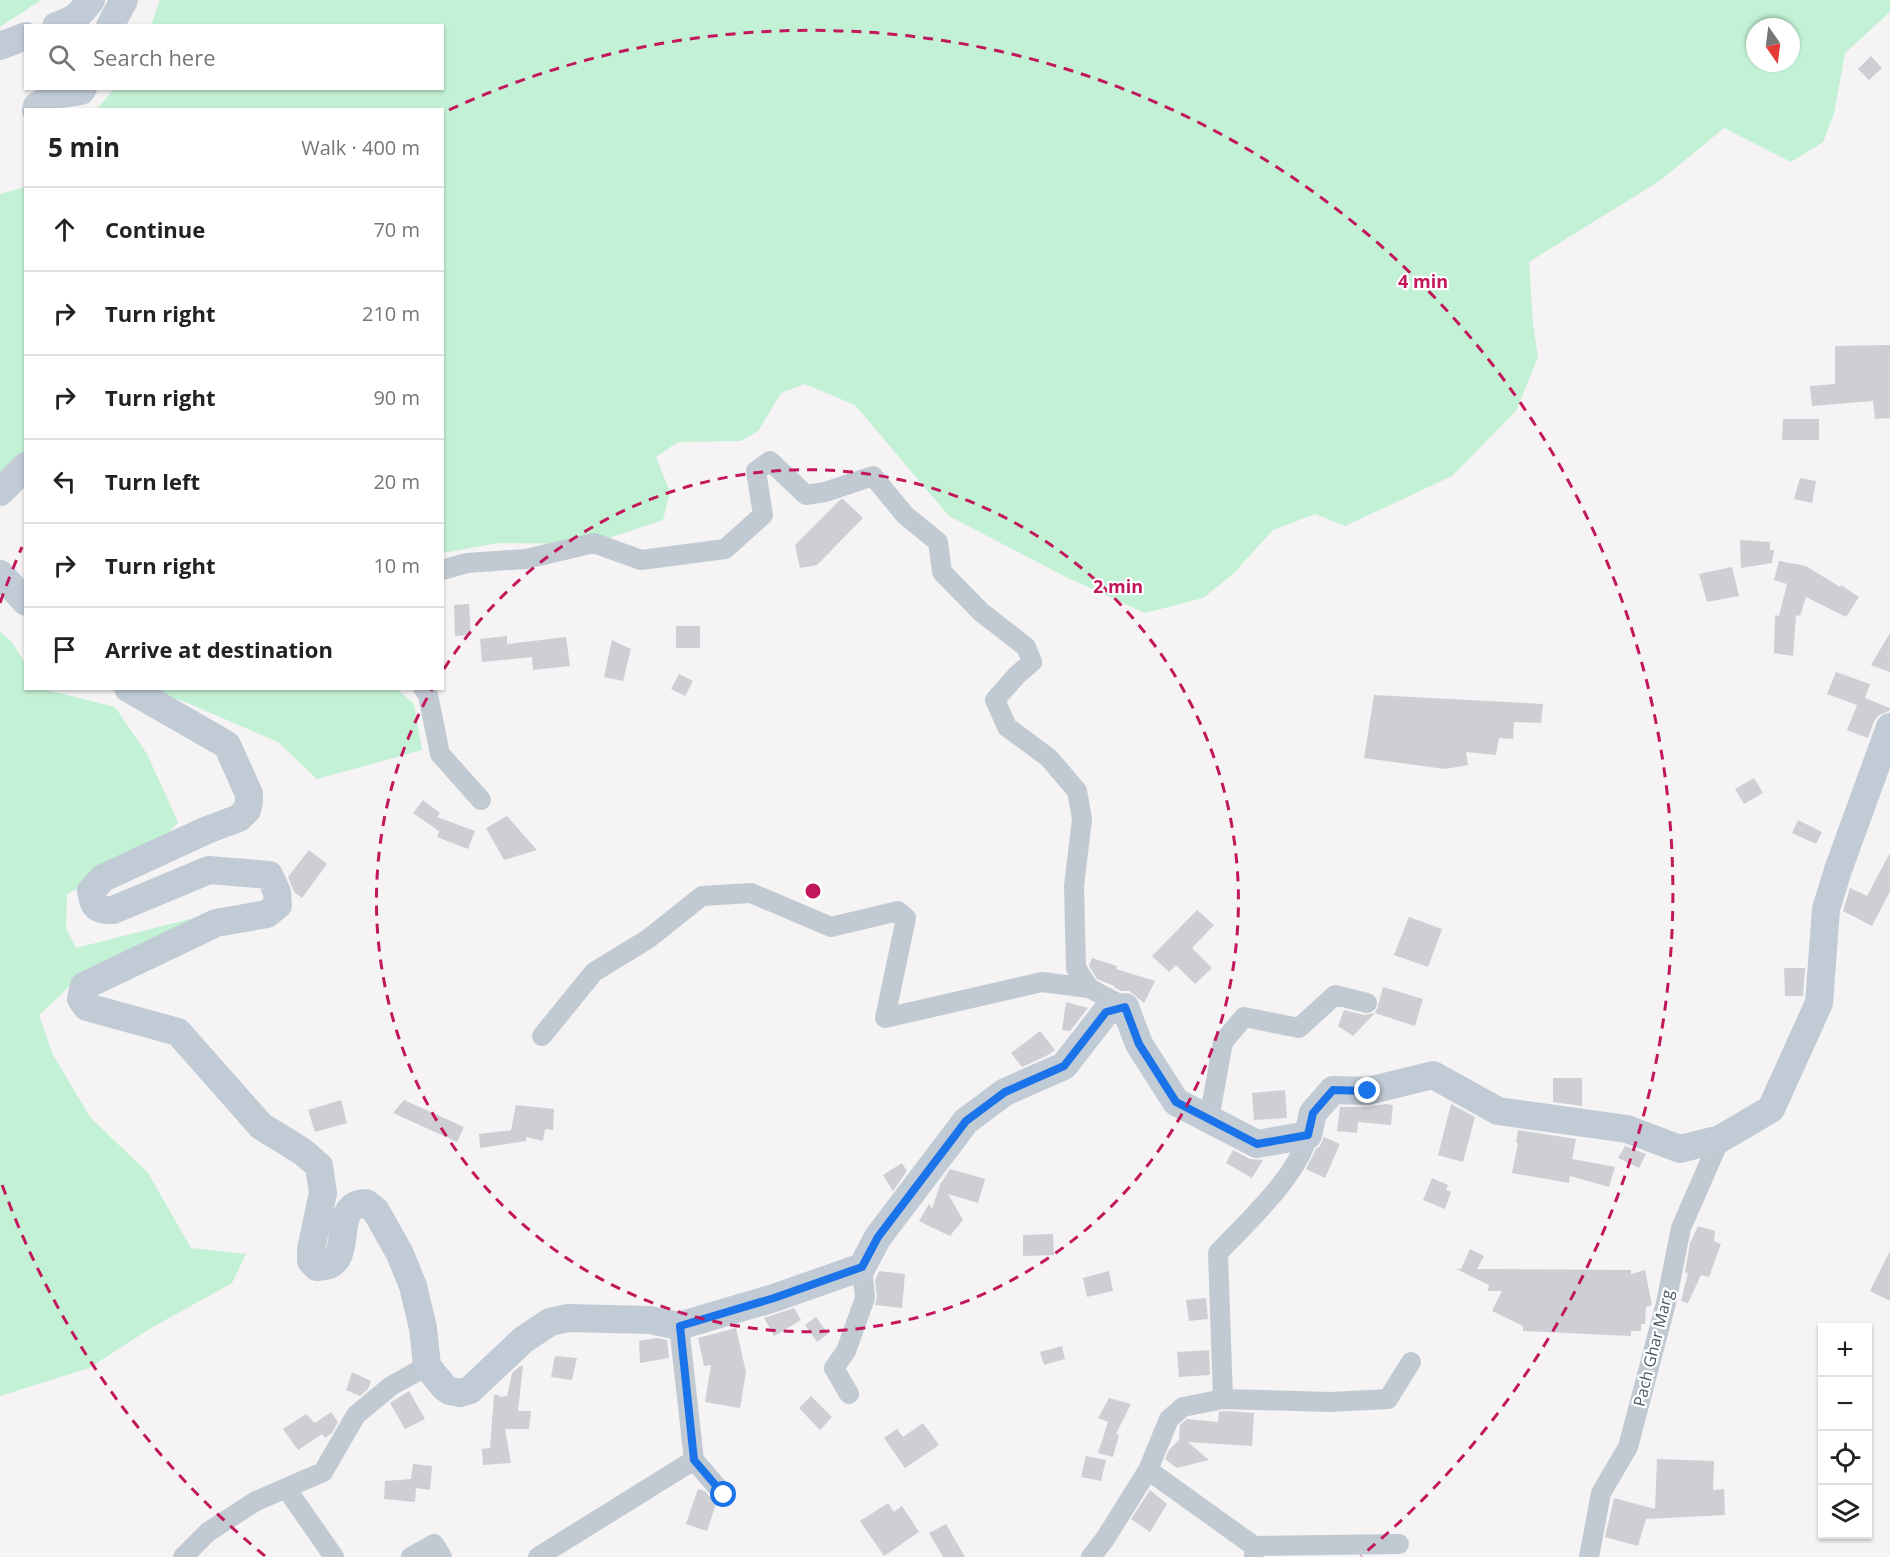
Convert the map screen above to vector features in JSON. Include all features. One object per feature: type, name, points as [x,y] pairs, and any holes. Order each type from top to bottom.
[{"type":"street","points":[[60,24],[79,15],[91,0]]},
{"type":"street","points":[[111,24],[124,0]]},
{"type":"street","points":[[0,46],[24,37]]},
{"type":"street","points":[[36,108],[55,95],[82,90]]},
{"type":"street","points":[[444,569],[467,562],[526,559],[594,543],[641,560],[725,549],[763,515],[756,471],[770,461],[806,495],[825,492],[873,476],[906,515],[938,542],[942,572],[981,612],[1026,648],[1032,662],[995,700],[1007,727],[1049,758],[1077,791],[1082,819],[1074,886],[1076,968],[1089,988]]},
{"type":"street","points":[[0,492],[24,468]]},
{"type":"street","points":[[0,574],[24,600]]},
{"type":"street","points":[[131,690],[227,745],[249,794],[249,802],[247,810],[239,818],[207,830],[103,878],[91,891],[92,902],[103,910],[113,910],[209,870],[269,875],[277,892],[278,905],[267,914],[216,923],[84,986],[81,999],[87,1007],[178,1032],[261,1126],[303,1152],[319,1166],[323,1193],[311,1249],[311,1261],[317,1267],[330,1264],[340,1253],[346,1212],[354,1205],[366,1203],[376,1211],[400,1254],[413,1286],[423,1328],[427,1366],[444,1387],[460,1393],[470,1390],[523,1340],[550,1322],[568,1318],[650,1320],[680,1326],[774,1298],[862,1267]]},
{"type":"street","points":[[424,690],[428,695],[440,754],[481,800]]},
{"type":"street","points":[[1223,1400],[1218,1253],[1271,1197],[1304,1150],[1313,1113],[1333,1090],[1368,1091],[1433,1075],[1498,1111],[1627,1129],[1680,1149],[1720,1139],[1771,1109],[1819,1003],[1826,909],[1890,727]]},
{"type":"street","points":[[542,1036],[594,972],[648,939],[702,896],[751,893],[831,927],[898,911],[906,918],[885,1018],[1042,982],[1089,988],[1125,1007],[1139,1044],[1176,1102],[1257,1144],[1308,1135]]},
{"type":"street","points":[[1209,1119],[1223,1042],[1244,1017],[1299,1028],[1335,995],[1367,1003]]},
{"type":"street","points":[[849,1394],[834,1368],[846,1351],[865,1298],[862,1267],[878,1237],[966,1121],[1005,1092],[1064,1066],[1106,1012],[1125,1007]]},
{"type":"street","name":"Pach Ghar Marg","points":[[1589,1557],[1600,1493],[1628,1447],[1666,1303],[1681,1228],[1720,1139]]},
{"type":"street","points":[[680,1326],[694,1460],[724,1495]]},
{"type":"street","points":[[1091,1557],[1105,1539],[1148,1470],[1169,1419],[1183,1407],[1223,1400],[1330,1402],[1388,1399],[1411,1362]]},
{"type":"street","points":[[183,1557],[208,1532],[256,1501],[322,1472],[357,1415],[391,1386],[427,1366]]},
{"type":"street","points":[[538,1557],[694,1460]]},
{"type":"street","points":[[1148,1470],[1254,1551],[1399,1544]]},
{"type":"street","points":[[286,1488],[334,1557]]},
{"type":"street","points":[[411,1557],[434,1544],[442,1557]]},
{"type":"green space","points":[[0,0],[41,0],[0,27]]},
{"type":"green space","points":[[160,0],[1890,0],[1890,12],[1845,53],[1834,114],[1823,142],[1791,162],[1724,128],[1661,180],[1529,262],[1533,324],[1538,357],[1516,411],[1452,476],[1345,526],[1315,514],[1273,530],[1233,574],[1203,598],[1145,613],[1066,577],[949,516],[855,405],[805,384],[781,393],[758,431],[741,441],[678,442],[656,457],[670,492],[663,520],[591,544],[498,543],[444,553],[444,108],[98,108],[113,90],[444,90],[444,24],[151,24]]},
{"type":"green space","points":[[24,187],[24,462],[0,486],[0,194]]},
{"type":"green space","points":[[0,632],[11,641],[24,661],[24,690],[47,690],[115,707],[147,754],[178,822],[156,849],[67,894],[66,928],[76,948],[198,917],[190,933],[69,987],[39,1015],[52,1053],[90,1117],[148,1173],[191,1248],[246,1254],[232,1283],[151,1328],[89,1368],[0,1396]]},
{"type":"green space","points":[[149,690],[398,690],[414,704],[422,750],[317,779],[278,742],[185,702]]},
{"type":"building","points":[[1871,56],[1882,68],[1869,80],[1858,69]]},
{"type":"building","points":[[1890,345],[1890,418],[1875,419],[1873,401],[1812,406],[1810,386],[1835,384],[1835,346]]},
{"type":"building","points":[[1783,419],[1819,419],[1819,440],[1782,440]]},
{"type":"building","points":[[1800,478],[1816,481],[1812,503],[1794,499]]},
{"type":"building","points":[[841,499],[863,518],[817,565],[800,568],[795,545]]},
{"type":"building","points":[[1740,540],[1770,542],[1770,550],[1774,550],[1772,563],[1741,568]]},
{"type":"building","points":[[1779,561],[1806,566],[1859,597],[1846,617],[1806,597],[1800,616],[1796,615],[1793,656],[1774,653],[1775,615],[1779,616],[1787,584],[1774,580]]},
{"type":"building","points":[[1732,567],[1739,596],[1707,602],[1699,574]]},
{"type":"building","points":[[469,604],[471,635],[455,636],[454,605]]},
{"type":"building","points":[[676,626],[700,626],[700,648],[676,648]]},
{"type":"building","points":[[1890,633],[1890,672],[1871,665]]},
{"type":"building","points":[[507,636],[507,644],[566,637],[570,666],[533,670],[532,657],[482,662],[480,639]]},
{"type":"building","points":[[612,640],[631,649],[623,681],[604,677]]},
{"type":"building","points":[[1836,672],[1870,684],[1865,698],[1890,708],[1874,721],[1868,738],[1847,730],[1857,705],[1827,694]]},
{"type":"building","points":[[679,674],[693,681],[685,696],[671,689]]},
{"type":"building","points":[[1374,695],[1543,704],[1541,723],[1514,722],[1513,739],[1499,738],[1496,755],[1466,752],[1468,765],[1445,769],[1364,758]]},
{"type":"building","points":[[1754,778],[1763,793],[1744,804],[1735,789]]},
{"type":"building","points":[[423,800],[440,813],[437,817],[475,831],[468,849],[437,837],[439,831],[413,813]]},
{"type":"building","points":[[507,816],[537,850],[504,860],[486,828]]},
{"type":"building","points":[[1798,820],[1822,832],[1816,844],[1792,833]]},
{"type":"building","points":[[309,850],[327,864],[302,898],[294,892],[288,877]]},
{"type":"building","points":[[1890,853],[1890,891],[1872,926],[1843,911],[1850,888],[1867,896]]},
{"type":"building","points":[[1197,910],[1214,925],[1192,948],[1212,968],[1195,984],[1176,965],[1169,972],[1152,956]]},
{"type":"building","points":[[1409,917],[1442,929],[1428,967],[1394,955]]},
{"type":"building","points":[[1092,958],[1117,966],[1116,969],[1155,981],[1144,1003],[1129,991],[1121,991],[1097,979],[1089,966]]},
{"type":"building","points":[[1784,968],[1805,968],[1803,996],[1785,996]]},
{"type":"building","points":[[1383,987],[1423,999],[1415,1026],[1375,1013]]},
{"type":"building","points":[[1066,1002],[1088,1008],[1070,1031],[1062,1030]]},
{"type":"building","points":[[1344,1010],[1364,1015],[1375,1013],[1353,1036],[1338,1026]]},
{"type":"building","points":[[1040,1031],[1055,1050],[1022,1067],[1011,1053]]},
{"type":"building","points":[[1553,1078],[1582,1078],[1582,1106],[1553,1102]]},
{"type":"building","points":[[1285,1090],[1287,1118],[1254,1120],[1252,1093]]},
{"type":"building","points":[[341,1100],[347,1123],[315,1132],[308,1110]]},
{"type":"building","points":[[404,1100],[464,1127],[457,1142],[393,1113]]},
{"type":"building","points":[[1451,1104],[1475,1117],[1463,1162],[1438,1155]]},
{"type":"building","points":[[516,1105],[554,1109],[553,1130],[545,1129],[543,1141],[526,1137],[526,1141],[480,1148],[479,1134],[511,1130]]},
{"type":"building","points":[[1393,1105],[1391,1125],[1358,1122],[1357,1133],[1337,1131],[1340,1107],[1368,1107]]},
{"type":"building","points":[[1518,1130],[1576,1139],[1572,1159],[1615,1167],[1609,1187],[1570,1176],[1569,1183],[1512,1173]]},
{"type":"building","points":[[1324,1137],[1340,1144],[1325,1178],[1306,1169]]},
{"type":"building","points":[[1625,1146],[1646,1154],[1639,1168],[1618,1158]]},
{"type":"building","points":[[1233,1150],[1250,1159],[1263,1160],[1252,1178],[1226,1163]]},
{"type":"building","points":[[902,1163],[907,1171],[893,1191],[883,1175]]},
{"type":"building","points":[[950,1169],[985,1179],[978,1203],[948,1194],[963,1220],[950,1236],[919,1221],[929,1204],[932,1209],[941,1182]]},
{"type":"building","points":[[1432,1178],[1448,1185],[1446,1190],[1451,1192],[1445,1209],[1423,1200]]},
{"type":"building","points":[[1698,1226],[1715,1231],[1714,1241],[1721,1244],[1709,1277],[1701,1275],[1688,1303],[1681,1301],[1688,1273],[1685,1272],[1690,1243]]},
{"type":"building","points":[[1053,1234],[1054,1255],[1023,1256],[1023,1235]]},
{"type":"building","points":[[1470,1249],[1484,1256],[1477,1269],[1631,1270],[1631,1274],[1645,1270],[1652,1305],[1646,1307],[1645,1324],[1641,1324],[1641,1331],[1631,1331],[1631,1336],[1523,1331],[1523,1326],[1492,1311],[1502,1291],[1488,1291],[1489,1285],[1456,1269],[1461,1269]]},
{"type":"building","points":[[1890,1251],[1890,1301],[1870,1291]]},
{"type":"building","points":[[879,1271],[905,1274],[902,1308],[875,1305],[877,1297],[875,1281]]},
{"type":"building","points":[[1109,1271],[1113,1291],[1087,1297],[1083,1278]]},
{"type":"building","points":[[1206,1298],[1208,1319],[1189,1321],[1186,1300]]},
{"type":"building","points":[[794,1308],[801,1320],[774,1336],[764,1318]]},
{"type":"building","points":[[816,1317],[828,1334],[817,1342],[805,1325]]},
{"type":"building","points":[[736,1328],[746,1372],[740,1408],[705,1402],[711,1365],[704,1366],[698,1338]]},
{"type":"building","points":[[657,1338],[667,1340],[669,1358],[640,1363],[639,1341]]},
{"type":"building","points":[[1062,1346],[1065,1359],[1044,1365],[1040,1352]]},
{"type":"building","points":[[1209,1350],[1210,1375],[1179,1377],[1177,1352]]},
{"type":"building","points":[[555,1356],[577,1358],[572,1380],[551,1377]]},
{"type":"building","points":[[523,1366],[518,1411],[531,1411],[529,1429],[505,1429],[511,1463],[483,1465],[482,1449],[490,1448],[494,1395],[507,1396],[512,1373]]},
{"type":"building","points":[[352,1372],[371,1381],[368,1389],[360,1396],[346,1390]]},
{"type":"building","points":[[409,1391],[425,1419],[405,1429],[390,1403]]},
{"type":"building","points":[[811,1396],[832,1417],[820,1430],[799,1408]]},
{"type":"building","points":[[1109,1398],[1131,1404],[1116,1434],[1119,1435],[1113,1457],[1098,1453],[1108,1422],[1098,1418]]},
{"type":"building","points":[[331,1412],[338,1422],[332,1433],[325,1438],[322,1434],[298,1450],[283,1429],[306,1414],[315,1423]]},
{"type":"building","points":[[1219,1412],[1254,1413],[1252,1446],[1188,1442],[1209,1460],[1177,1468],[1165,1459],[1169,1450],[1179,1440],[1180,1425],[1187,1419],[1218,1422]]},
{"type":"building","points":[[923,1423],[939,1445],[905,1468],[884,1438],[897,1429],[903,1437]]},
{"type":"building","points":[[1086,1456],[1106,1460],[1101,1481],[1081,1477]]},
{"type":"building","points":[[1657,1459],[1714,1461],[1713,1490],[1724,1489],[1725,1515],[1646,1519],[1638,1546],[1605,1537],[1614,1498],[1655,1509]]},
{"type":"building","points":[[413,1464],[432,1466],[430,1490],[416,1488],[415,1502],[384,1499],[385,1481],[411,1479]]},
{"type":"building","points":[[698,1489],[705,1491],[716,1504],[707,1531],[686,1524]]},
{"type":"building","points":[[1150,1490],[1167,1504],[1150,1532],[1131,1519]]},
{"type":"building","points":[[888,1503],[894,1512],[902,1506],[919,1532],[884,1556],[860,1521]]},
{"type":"building","points":[[946,1524],[965,1557],[943,1557],[929,1533]]},
{"type":"route","points":[[724,1495],[694,1460],[680,1326],[774,1298],[862,1267],[878,1237],[966,1121],[1005,1092],[1064,1066],[1106,1012],[1125,1007],[1139,1044],[1176,1102],[1257,1144],[1308,1135],[1313,1113],[1333,1090],[1368,1091]]}]
